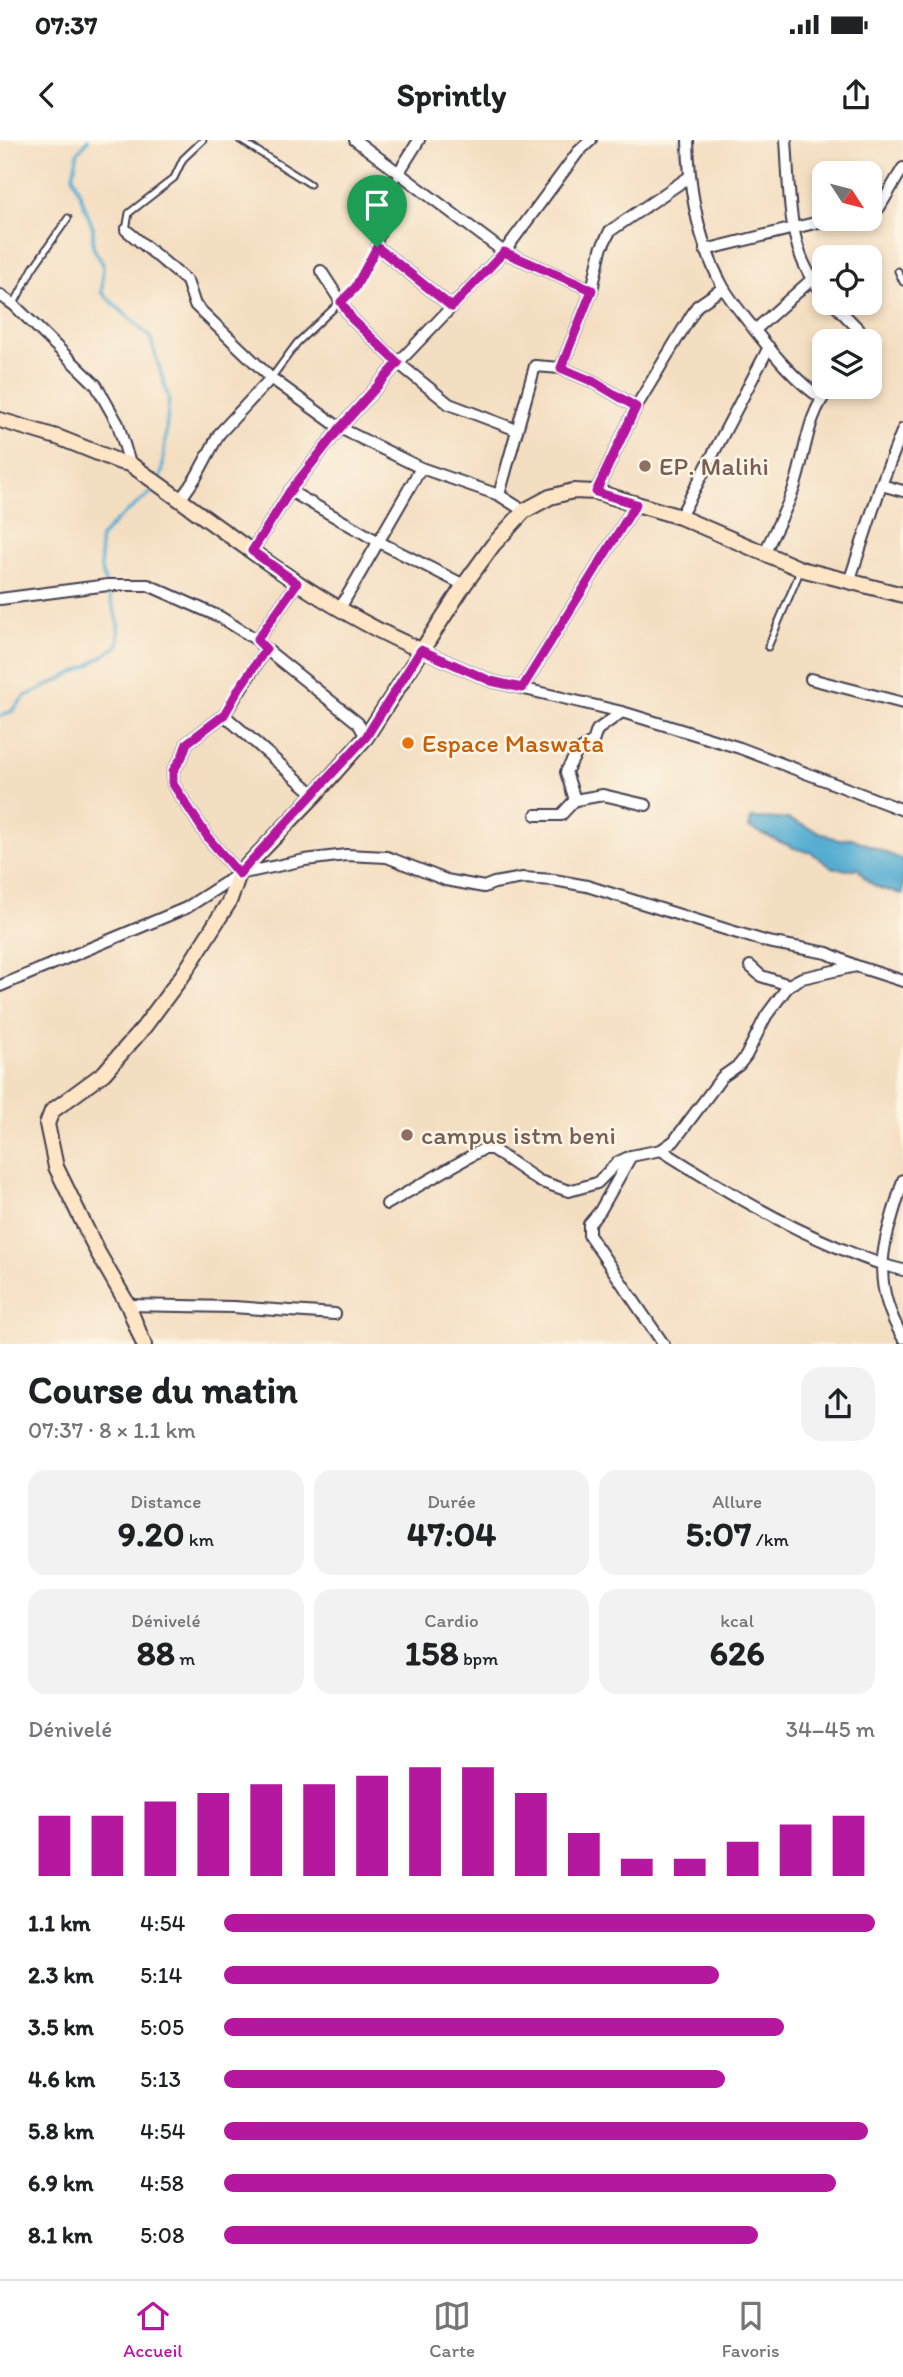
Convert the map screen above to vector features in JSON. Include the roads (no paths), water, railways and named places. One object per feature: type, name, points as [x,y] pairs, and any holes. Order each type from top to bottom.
[{"type":"street","points":[[355,140],[504,252],[592,290]]},
{"type":"street","points":[[400,172],[419,140]]},
{"type":"street","points":[[252,551],[290,491],[340,428],[504,252],[579,152],[591,140]]},
{"type":"street","points":[[688,140],[689,177],[705,250],[723,288],[769,347],[812,392]]},
{"type":"street","points":[[755,330],[811,280],[793,228],[786,140]]},
{"type":"street","points":[[882,203],[903,168]]},
{"type":"street","points":[[561,368],[592,290],[601,249],[610,231],[689,177]]},
{"type":"street","points":[[705,250],[812,224]]},
{"type":"street","points":[[126,230],[187,281],[195,305],[271,378],[340,428],[421,468],[499,495],[524,511]]},
{"type":"street","points":[[377,247],[452,307]]},
{"type":"street","points":[[321,271],[352,319],[398,363],[449,404],[517,430]]},
{"type":"street","points":[[596,492],[636,407],[696,306],[723,288]]},
{"type":"street","points":[[0,295],[14,305],[96,385],[118,424],[130,464]]},
{"type":"street","points":[[845,315],[858,329]]},
{"type":"street","points":[[680,517],[769,347]]},
{"type":"street","points":[[499,495],[535,366],[561,368],[594,382],[636,407]]},
{"type":"street","points":[[180,500],[219,434],[271,378]]},
{"type":"street","points":[[764,554],[794,488],[805,439],[821,399]]},
{"type":"street","points":[[0,420],[60,438],[130,464],[339,610],[380,633],[491,681],[622,712],[740,748],[903,810]]},
{"type":"street","points":[[849,582],[881,485],[903,429]]},
{"type":"street","points":[[339,610],[421,468]]},
{"type":"street","points":[[881,485],[903,491]]},
{"type":"street","points":[[290,491],[379,542],[464,585]]},
{"type":"street","points":[[0,986],[186,908],[239,874],[315,794],[341,773],[493,545],[524,511],[550,497],[573,491],[596,492],[680,517],[802,569],[903,595]]},
{"type":"street","points":[[522,688],[636,504]]},
{"type":"street","points":[[257,640],[297,583]]},
{"type":"street","points":[[0,599],[108,584],[148,585],[220,617],[257,640],[358,723],[366,737]]},
{"type":"street","points":[[239,874],[209,839],[173,784],[173,771],[187,743],[224,715],[266,649]]},
{"type":"street","points":[[811,679],[903,703]]},
{"type":"street","points":[[575,800],[566,772],[577,752],[593,742],[597,730],[622,712]]},
{"type":"street","points":[[224,715],[315,794]]},
{"type":"street","points":[[536,815],[561,816],[575,800],[603,795],[646,805]]},
{"type":"street","points":[[239,874],[305,860],[346,855],[387,856],[446,880],[484,887],[523,878],[554,880],[587,886],[768,942],[827,953],[856,966],[903,981]]},
{"type":"street","points":[[145,1344],[128,1305],[97,1251],[56,1167],[47,1124],[52,1111],[104,1073],[144,1027],[185,972],[229,902],[239,874]]},
{"type":"street","points":[[750,966],[761,976],[789,985]]},
{"type":"street","points":[[387,1204],[483,1149],[492,1149],[539,1181],[569,1191],[597,1183],[618,1162],[631,1156],[661,1150],[674,1141],[722,1077],[746,1056],[766,1016],[789,985],[802,978],[856,966]]},
{"type":"street","points":[[661,1150],[722,1189],[798,1231],[881,1265],[903,1270]]},
{"type":"street","points":[[631,1156],[600,1211],[589,1224],[589,1235],[663,1344]]},
{"type":"street","points":[[903,1180],[881,1265],[885,1296],[903,1338]]},
{"type":"street","points":[[128,1305],[233,1307],[335,1314]]},
{"type":"lane","points":[[126,230],[129,213],[174,178],[183,159],[203,140]]},
{"type":"lane","points":[[240,140],[310,184]]},
{"type":"lane","points":[[271,378],[297,343],[355,288],[377,247],[385,226],[385,206],[400,172]]},
{"type":"lane","points":[[14,305],[33,268],[68,218]]},
{"type":"lane","points":[[898,271],[903,282]]},
{"type":"lane","points":[[768,647],[802,569]]},
{"type":"water","points":[[751,818],[788,819],[838,840],[852,838],[903,860],[903,894],[876,887],[866,880],[858,868],[848,870],[831,867],[812,853],[749,828]]},
{"type":"waterway","points":[[88,140],[78,152],[73,176],[93,228],[93,247],[103,264],[102,293],[150,337],[169,399],[162,473],[158,480]]},
{"type":"waterway","points":[[681,140],[684,164]]},
{"type":"waterway","points":[[701,250],[710,272]]},
{"type":"waterway","points":[[0,716],[12,711],[24,697],[88,666],[116,647],[119,642],[118,622],[101,569],[100,538],[155,487]]},
{"type":"place","name":"EP. Malihi","points":[[645,466]]},
{"type":"place","name":"Espace Maswata","points":[[408,743]]},
{"type":"place","name":"campus istm beni","points":[[407,1135]]}]
